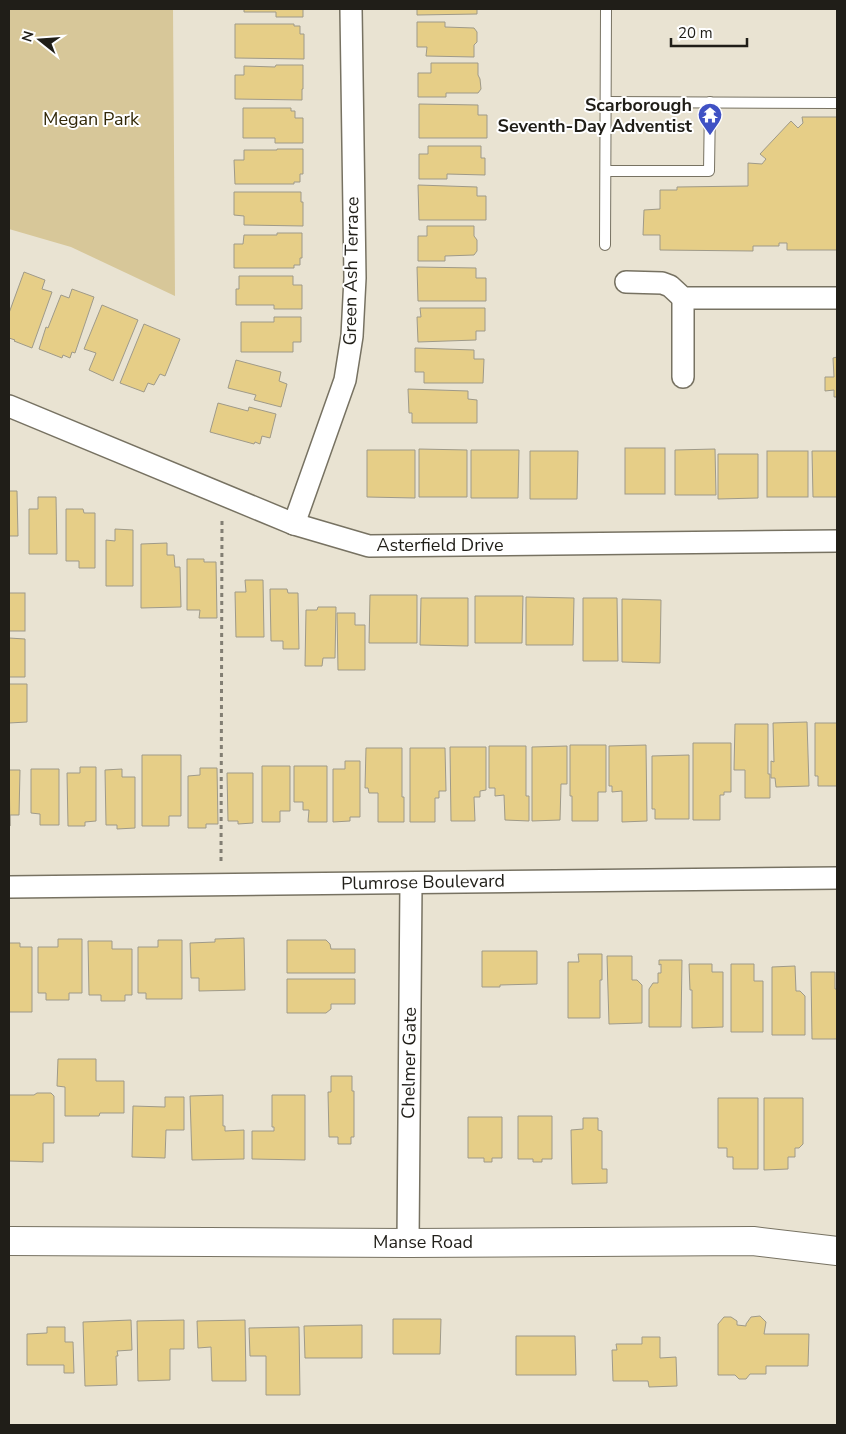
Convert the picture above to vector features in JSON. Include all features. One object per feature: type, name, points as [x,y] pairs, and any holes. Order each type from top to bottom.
[{"type":"street","name":"Green Ash Terrace","points":[[294,524],[345,380],[352,336],[355,278],[351,9]]},
{"type":"street","points":[[626,282],[662,283],[670,286],[683,298],[837,298]]},
{"type":"street","points":[[683,298],[683,377]]},
{"type":"street","name":"Asterfield Drive","points":[[9,406],[294,524],[369,546],[837,541]]},
{"type":"street","name":"Plumrose Boulevard","points":[[9,887],[837,878]]},
{"type":"street","name":"Chelmer Gate","points":[[408,1243],[411,883]]},
{"type":"street","name":"Manse Road","points":[[9,1241],[408,1243],[753,1241],[837,1251]]},
{"type":"lane","points":[[605,245],[606,9]]},
{"type":"lane","points":[[606,102],[837,103]]},
{"type":"lane","points":[[606,171],[709,171],[710,102]]},
{"type":"path","points":[[221,854],[222,537]]},
{"type":"green space","name":"Megan Park","points":[[9,9],[173,9],[175,296],[71,247],[9,229]]},
{"type":"building","points":[[244,9],[303,9],[303,17],[276,17],[276,12],[244,12]]},
{"type":"building","points":[[417,9],[477,9],[477,14],[417,15]]},
{"type":"building","points":[[417,22],[445,22],[445,27],[474,28],[477,32],[477,42],[474,45],[474,57],[426,56],[427,47],[417,47]]},
{"type":"building","points":[[235,24],[294,24],[294,26],[300,26],[300,34],[304,34],[304,59],[235,58]]},
{"type":"building","points":[[431,63],[478,63],[481,89],[478,93],[446,93],[446,97],[418,97],[418,73],[431,73]]},
{"type":"building","points":[[276,65],[303,65],[302,100],[235,99],[235,75],[244,75],[244,66],[275,67]]},
{"type":"building","points":[[419,104],[478,105],[478,115],[487,115],[487,138],[419,138]]},
{"type":"building","points":[[243,108],[291,108],[291,111],[295,111],[295,118],[303,118],[303,143],[275,143],[275,138],[243,138]]},
{"type":"building","points":[[802,117],[837,117],[837,250],[787,250],[787,243],[779,243],[779,246],[753,246],[753,251],[660,250],[660,235],[643,235],[644,210],[660,209],[660,190],[677,190],[677,187],[748,186],[748,163],[762,164],[766,159],[760,154],[791,121],[798,128],[803,123]]},
{"type":"building","points":[[428,146],[481,146],[481,158],[485,158],[485,175],[447,174],[447,179],[419,179],[419,154],[428,154]]},
{"type":"building","points":[[303,149],[303,174],[300,174],[300,182],[294,182],[294,184],[235,184],[234,160],[244,160],[244,150]]},
{"type":"building","points":[[418,185],[477,187],[477,196],[486,196],[486,220],[419,220]]},
{"type":"building","points":[[234,192],[301,192],[303,226],[244,225],[244,216],[234,215]]},
{"type":"building","points":[[427,226],[474,226],[477,251],[474,255],[445,256],[445,261],[418,261],[418,236],[427,236]]},
{"type":"building","points":[[277,233],[302,233],[302,258],[300,258],[300,265],[294,265],[294,268],[234,268],[234,244],[243,244],[244,235],[277,235]]},
{"type":"building","points":[[417,267],[476,268],[476,278],[486,278],[486,301],[418,301]]},
{"type":"building","points":[[24,272],[45,280],[42,289],[52,292],[32,348],[9,338],[9,313]]},
{"type":"building","points":[[239,276],[293,276],[293,285],[302,285],[302,309],[274,309],[274,305],[236,305],[236,289],[239,289]]},
{"type":"building","points":[[72,289],[94,297],[75,353],[72,352],[70,358],[63,355],[62,358],[39,349],[46,327],[48,328],[61,295],[69,298]]},
{"type":"building","points":[[102,305],[138,320],[113,381],[89,370],[96,353],[84,349]]},
{"type":"building","points":[[420,308],[485,308],[485,331],[476,331],[476,340],[418,342],[417,317],[421,317]]},
{"type":"building","points":[[274,317],[301,317],[301,342],[293,342],[293,352],[241,352],[241,322],[274,322]]},
{"type":"building","points":[[144,324],[180,339],[165,376],[160,374],[154,385],[148,383],[144,392],[120,383]]},
{"type":"building","points":[[415,348],[474,350],[474,359],[484,359],[483,383],[424,383],[424,372],[415,372]]},
{"type":"building","points":[[837,357],[837,397],[834,397],[834,390],[825,391],[825,377],[834,377],[833,358]]},
{"type":"building","points":[[236,360],[281,372],[279,381],[287,384],[281,407],[254,400],[256,395],[228,388]]},
{"type":"building","points":[[408,389],[468,391],[468,399],[477,400],[477,423],[412,423],[412,413],[409,413]]},
{"type":"building","points":[[218,403],[248,411],[249,407],[276,414],[270,438],[262,436],[260,444],[255,442],[254,444],[210,432]]},
{"type":"building","points":[[625,448],[665,448],[665,494],[625,494]]},
{"type":"building","points":[[419,449],[467,450],[467,497],[419,497]]},
{"type":"building","points":[[715,449],[716,495],[675,495],[675,450]]},
{"type":"building","points":[[367,450],[415,450],[415,498],[367,497]]},
{"type":"building","points":[[471,450],[519,450],[518,498],[471,498]]},
{"type":"building","points":[[530,451],[578,451],[577,499],[530,499]]},
{"type":"building","points":[[767,451],[808,451],[808,497],[767,497]]},
{"type":"building","points":[[812,451],[837,451],[837,497],[813,497]]},
{"type":"building","points":[[718,454],[758,454],[758,498],[718,499]]},
{"type":"building","points":[[9,491],[17,491],[18,536],[9,536]]},
{"type":"building","points":[[38,497],[56,497],[57,554],[29,554],[29,509],[38,509]]},
{"type":"building","points":[[66,509],[83,509],[84,513],[95,513],[95,568],[79,568],[79,561],[66,561]]},
{"type":"building","points":[[115,529],[133,530],[133,586],[106,586],[106,540],[115,541]]},
{"type":"building","points":[[167,543],[167,555],[174,555],[175,567],[180,567],[181,607],[141,608],[141,544]]},
{"type":"building","points":[[187,559],[204,559],[204,562],[216,562],[217,618],[199,618],[200,610],[187,610]]},
{"type":"building","points":[[245,580],[263,580],[264,637],[236,637],[235,592],[246,592]]},
{"type":"building","points":[[270,589],[287,589],[288,593],[298,593],[299,649],[283,649],[283,641],[271,641]]},
{"type":"building","points":[[9,593],[25,593],[25,631],[9,631]]},
{"type":"building","points":[[370,595],[417,595],[417,643],[369,643]]},
{"type":"building","points":[[475,596],[523,596],[522,643],[475,643]]},
{"type":"building","points":[[526,597],[574,598],[573,645],[526,645]]},
{"type":"building","points":[[421,598],[468,598],[468,646],[420,645]]},
{"type":"building","points":[[583,598],[617,598],[618,661],[583,661]]},
{"type":"building","points":[[622,599],[661,600],[660,663],[622,662]]},
{"type":"building","points":[[318,607],[336,607],[335,658],[323,658],[322,666],[305,666],[306,610],[317,610]]},
{"type":"building","points":[[337,613],[355,613],[355,625],[365,625],[365,670],[338,670]]},
{"type":"building","points":[[9,638],[25,639],[25,677],[9,677]]},
{"type":"building","points":[[9,684],[27,684],[27,722],[9,723]]},
{"type":"building","points":[[807,722],[809,786],[776,787],[775,778],[771,778],[771,761],[774,762],[773,723]]},
{"type":"building","points":[[815,723],[837,723],[837,786],[818,786],[818,776],[815,776]]},
{"type":"building","points":[[735,724],[768,724],[770,798],[745,798],[745,770],[734,770]]},
{"type":"building","points":[[693,743],[731,743],[731,792],[724,792],[724,795],[720,795],[720,820],[693,820]]},
{"type":"building","points":[[570,745],[606,745],[606,792],[598,792],[598,821],[572,821]]},
{"type":"building","points":[[646,745],[647,821],[622,822],[622,791],[612,792],[612,786],[609,786],[609,746]]},
{"type":"building","points":[[489,746],[526,746],[526,796],[529,796],[529,821],[505,820],[504,795],[495,796],[495,788],[489,788]]},
{"type":"building","points":[[567,746],[567,784],[561,784],[560,820],[532,821],[532,747]]},
{"type":"building","points":[[450,747],[486,747],[486,790],[480,791],[480,797],[474,797],[475,821],[451,821]]},
{"type":"building","points":[[366,748],[402,748],[404,822],[378,822],[378,793],[369,793],[368,788],[365,788]]},
{"type":"building","points":[[410,748],[445,748],[446,791],[439,791],[439,798],[435,798],[435,822],[410,822]]},
{"type":"building","points":[[142,755],[181,755],[181,816],[169,816],[169,826],[142,826]]},
{"type":"building","points":[[689,755],[689,819],[655,819],[655,809],[652,809],[652,756]]},
{"type":"building","points":[[345,761],[360,761],[360,817],[350,817],[350,821],[333,822],[333,769],[345,769]]},
{"type":"building","points":[[262,766],[290,766],[290,811],[280,811],[280,822],[262,822]]},
{"type":"building","points":[[294,766],[327,766],[327,822],[308,822],[309,810],[303,810],[303,802],[294,802]]},
{"type":"building","points":[[80,767],[96,767],[96,821],[85,822],[85,826],[68,826],[67,773],[80,773]]},
{"type":"building","points":[[200,768],[217,768],[218,824],[206,824],[206,828],[188,828],[188,776],[200,775]]},
{"type":"building","points":[[31,769],[59,769],[59,825],[40,825],[40,814],[31,813]]},
{"type":"building","points":[[122,769],[122,777],[135,777],[135,828],[117,829],[117,825],[106,825],[105,770]]},
{"type":"building","points":[[9,770],[20,770],[19,815],[10,815],[10,826]]},
{"type":"building","points":[[227,773],[253,773],[253,823],[238,824],[238,821],[228,821]]},
{"type":"building","points":[[244,938],[245,990],[199,991],[199,978],[191,978],[190,943],[215,942],[215,939]]},
{"type":"building","points":[[58,939],[82,939],[82,993],[69,993],[69,1000],[46,1000],[46,993],[38,993],[38,947],[58,947]]},
{"type":"building","points":[[158,940],[182,940],[182,999],[146,999],[146,993],[138,993],[138,947],[158,947]]},
{"type":"building","points":[[287,940],[326,940],[330,944],[331,949],[355,949],[355,973],[287,973]]},
{"type":"building","points":[[88,941],[112,941],[112,949],[132,949],[132,995],[125,995],[125,1001],[101,1001],[101,995],[89,995]]},
{"type":"building","points":[[9,943],[20,943],[20,947],[32,947],[32,1012],[9,1012]]},
{"type":"building","points":[[482,951],[537,951],[537,984],[482,987]]},
{"type":"building","points":[[578,954],[602,954],[600,1018],[568,1018],[568,962],[579,962]]},
{"type":"building","points":[[607,956],[632,956],[632,980],[637,980],[642,985],[642,1023],[609,1024]]},
{"type":"building","points":[[659,960],[682,960],[681,1027],[649,1027],[649,989],[653,983],[658,983],[658,973],[661,973]]},
{"type":"building","points":[[689,964],[712,964],[712,972],[723,972],[723,1027],[692,1028],[692,990],[690,990]]},
{"type":"building","points":[[731,964],[754,964],[754,981],[763,981],[763,1032],[731,1032]]},
{"type":"building","points":[[795,966],[796,991],[800,991],[805,996],[805,1035],[772,1035],[772,967]]},
{"type":"building","points":[[811,972],[835,972],[837,1039],[812,1039]]},
{"type":"building","points":[[287,979],[355,979],[355,1004],[331,1004],[331,1009],[326,1013],[287,1013]]},
{"type":"building","points":[[58,1059],[96,1059],[96,1081],[124,1081],[124,1113],[100,1113],[99,1116],[65,1116],[65,1087],[57,1086]]},
{"type":"building","points":[[331,1076],[352,1076],[352,1091],[354,1091],[354,1137],[351,1137],[351,1144],[338,1144],[338,1137],[329,1137],[328,1092],[331,1092]]},
{"type":"building","points":[[37,1093],[51,1093],[54,1096],[54,1143],[43,1143],[43,1162],[9,1161],[9,1095],[34,1095]]},
{"type":"building","points":[[223,1095],[223,1126],[225,1126],[225,1131],[244,1130],[244,1159],[192,1160],[190,1096]]},
{"type":"building","points":[[272,1095],[305,1095],[305,1160],[252,1159],[252,1131],[274,1131],[274,1127],[272,1127]]},
{"type":"building","points":[[165,1097],[184,1097],[184,1130],[166,1130],[165,1158],[132,1157],[133,1106],[165,1107]]},
{"type":"building","points":[[718,1098],[758,1098],[758,1169],[733,1169],[733,1157],[727,1157],[727,1148],[718,1148]]},
{"type":"building","points":[[764,1098],[803,1098],[803,1144],[799,1148],[795,1148],[795,1157],[788,1157],[788,1169],[764,1170]]},
{"type":"building","points":[[518,1116],[552,1116],[552,1159],[542,1159],[542,1162],[533,1162],[533,1159],[518,1159]]},
{"type":"building","points":[[468,1117],[502,1117],[502,1158],[492,1158],[492,1162],[484,1162],[484,1158],[468,1158]]},
{"type":"building","points":[[583,1118],[598,1118],[598,1130],[602,1131],[602,1169],[607,1169],[607,1183],[572,1184],[571,1130],[583,1129]]},
{"type":"building","points":[[760,1316],[766,1322],[764,1334],[809,1334],[808,1366],[766,1366],[766,1374],[750,1374],[746,1379],[739,1379],[735,1375],[718,1375],[718,1324],[724,1317],[731,1317],[737,1321],[737,1325],[746,1326],[751,1317]]},
{"type":"building","points":[[393,1319],[441,1319],[440,1354],[393,1354]]},
{"type":"building","points":[[131,1320],[132,1350],[117,1351],[117,1385],[85,1386],[83,1322]]},
{"type":"building","points":[[184,1320],[184,1349],[170,1349],[170,1380],[138,1381],[137,1321]]},
{"type":"building","points":[[245,1320],[246,1381],[212,1381],[211,1347],[198,1348],[197,1321]]},
{"type":"building","points":[[362,1325],[362,1358],[305,1358],[304,1326]]},
{"type":"building","points":[[47,1327],[65,1327],[65,1342],[73,1342],[74,1373],[64,1373],[64,1365],[27,1365],[27,1334],[47,1333]]},
{"type":"building","points":[[299,1327],[300,1395],[266,1395],[266,1356],[250,1356],[249,1328]]},
{"type":"building","points":[[516,1336],[575,1336],[576,1375],[516,1375]]},
{"type":"building","points":[[642,1337],[660,1337],[660,1358],[676,1357],[677,1386],[649,1387],[648,1381],[613,1381],[612,1350],[617,1350],[616,1344],[642,1344]]},
{"type":"place","name":"Scarborough Seventh-Day Adventist","points":[[710,136]]}]
